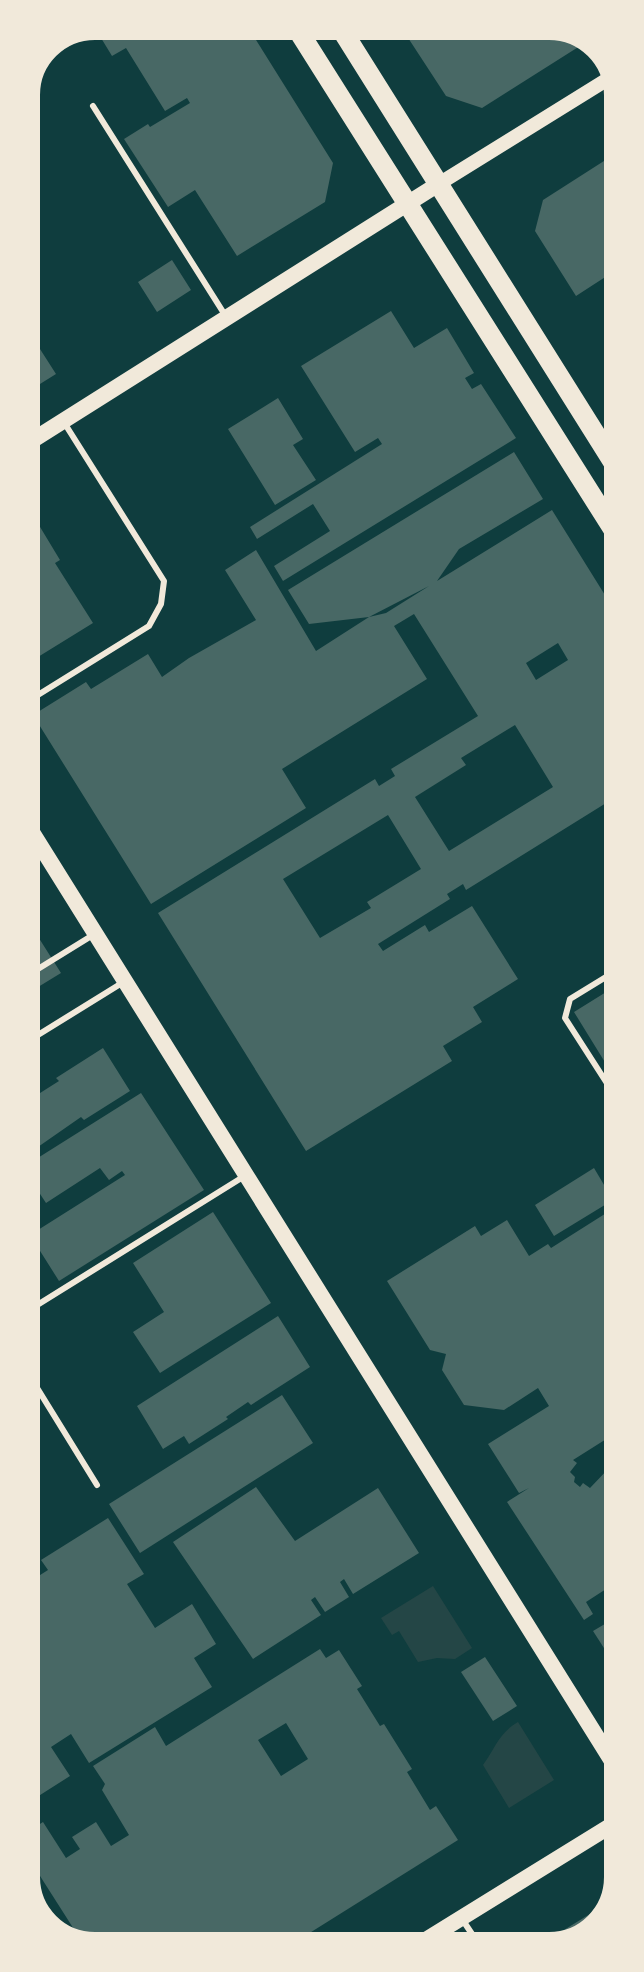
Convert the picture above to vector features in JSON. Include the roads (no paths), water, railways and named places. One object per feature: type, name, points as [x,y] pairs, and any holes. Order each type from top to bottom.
[{"type":"main road","points":[[303,38],[606,518]]},
{"type":"main road","points":[[347,38],[606,451]]},
{"type":"main road","points":[[38,437],[437,185]]},
{"type":"main road","points":[[38,842],[606,1752]]},
{"type":"main road","points":[[436,1934],[606,1829]]},
{"type":"street","points":[[437,185],[604,81]]},
{"type":"lane","points":[[93,106],[227,318]]},
{"type":"lane","points":[[38,695],[149,626],[161,604],[164,581],[63,421]]},
{"type":"lane","points":[[38,969],[96,933]]},
{"type":"lane","points":[[606,977],[570,999],[565,1018],[606,1082]]},
{"type":"lane","points":[[38,1035],[125,981]]},
{"type":"lane","points":[[38,1305],[246,1175]]},
{"type":"lane","points":[[38,1389],[97,1485]]},
{"type":"lane","points":[[462,1918],[472,1934]]}]
